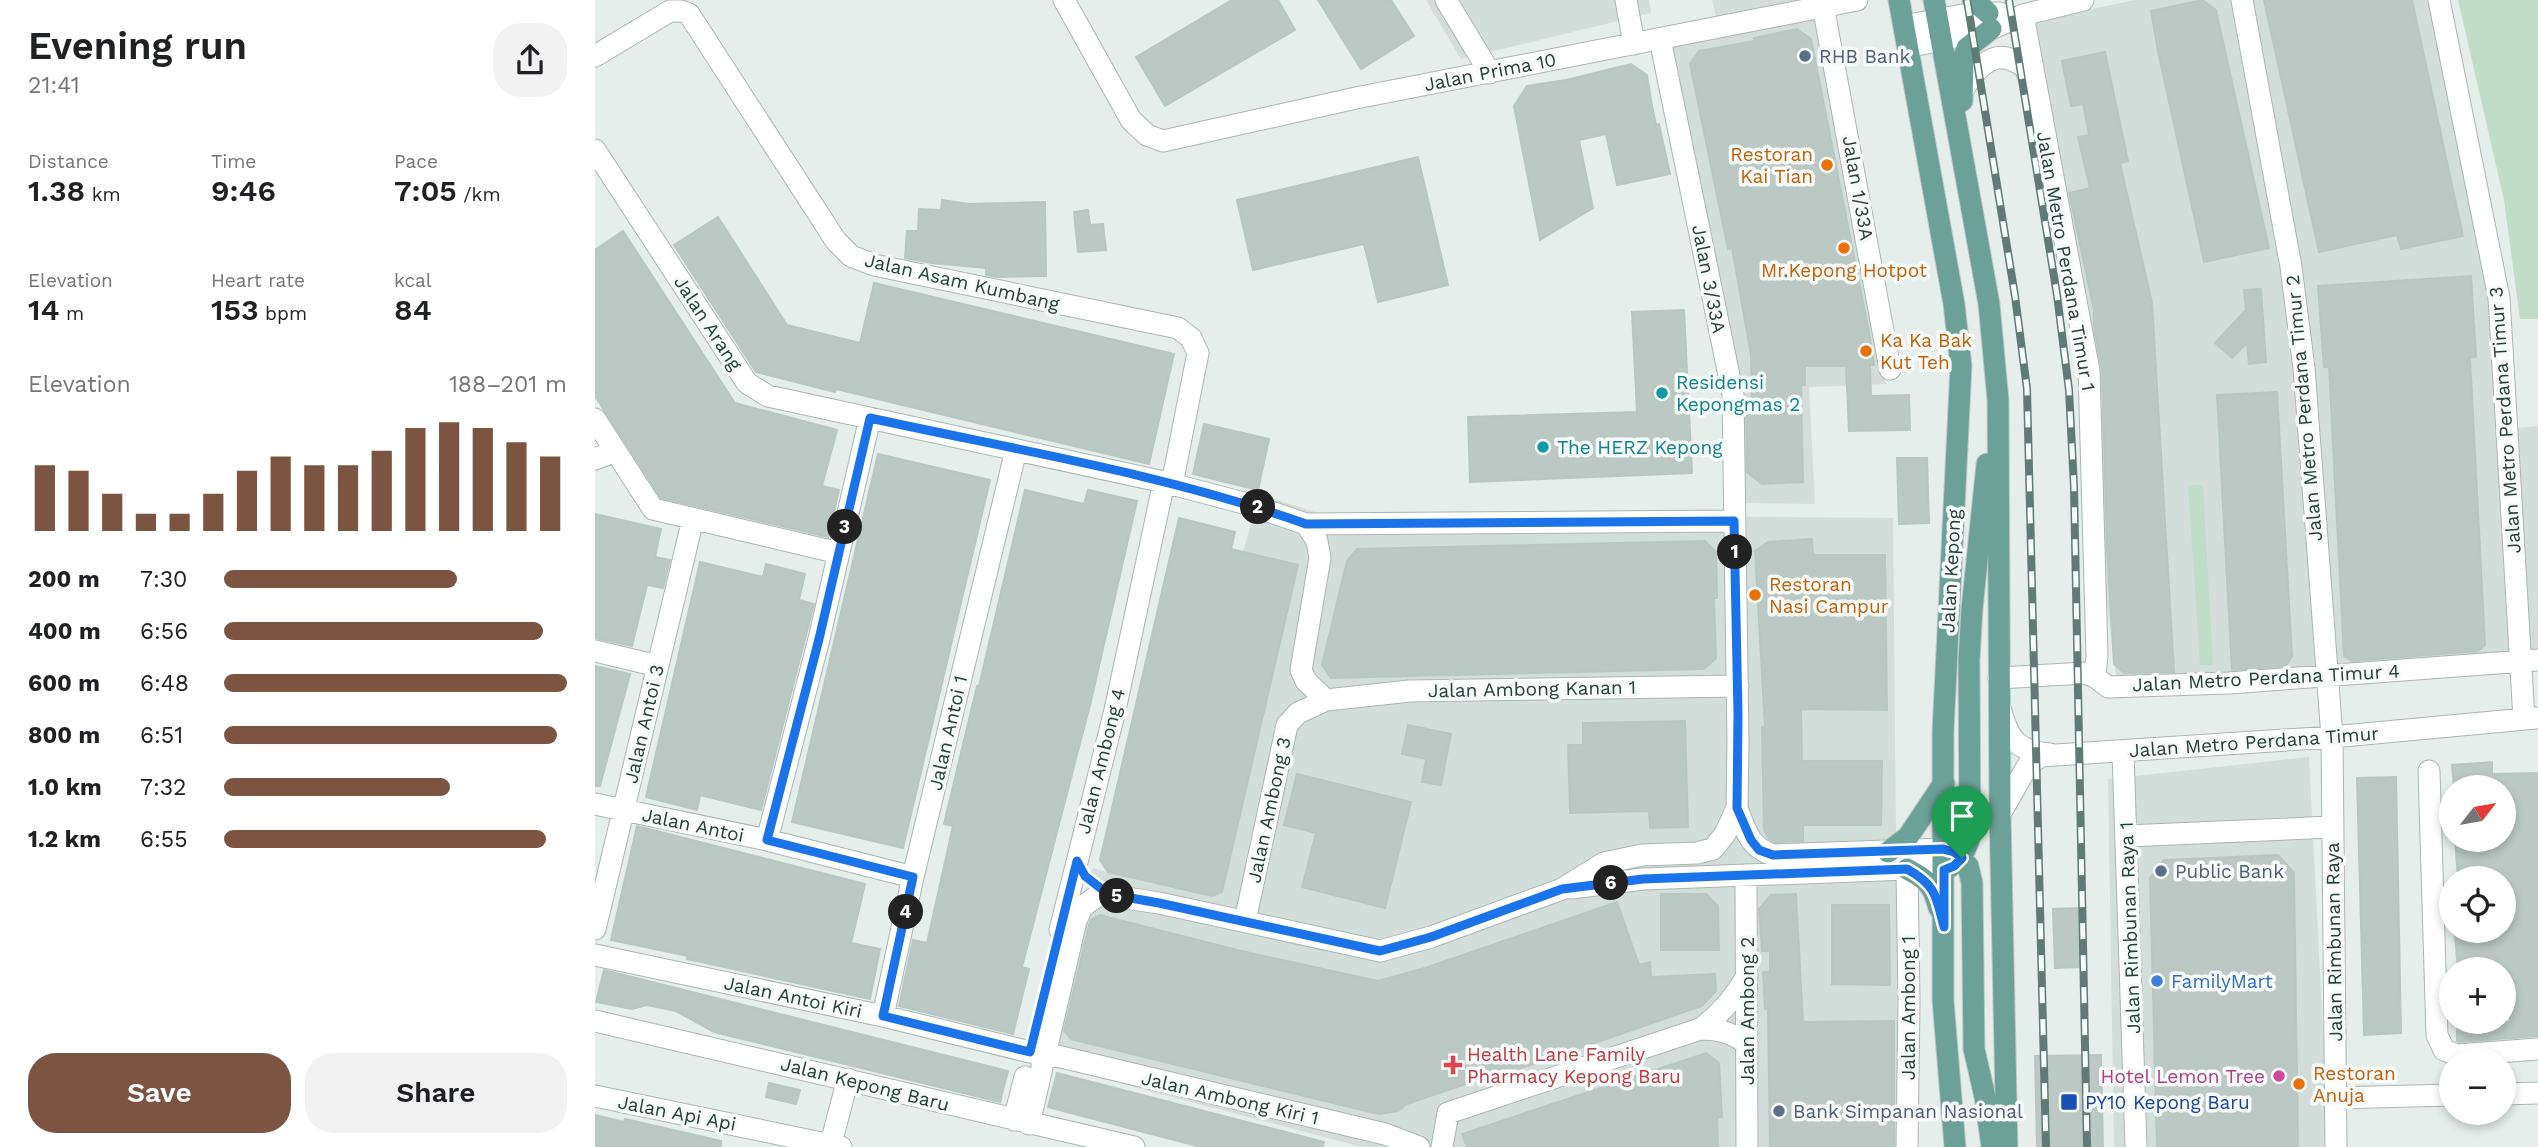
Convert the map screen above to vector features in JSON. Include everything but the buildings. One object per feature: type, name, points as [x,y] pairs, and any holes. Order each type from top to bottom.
[{"type":"main road","name":"Jalan Kepong","points":[[1899,0],[1954,304],[1961,366],[1943,732],[1950,859],[1944,927],[1943,1000],[1955,1147]]},
{"type":"main road","points":[[1962,152],[1963,59],[1984,14]]},
{"type":"main road","points":[[1938,20],[1989,304],[1998,400],[2000,814],[2007,1147]]},
{"type":"main road","points":[[1992,1147],[1985,1097],[1974,1049],[1972,883],[1968,866],[1950,859],[1970,836],[1969,660],[1972,609],[1985,477],[1998,400]]},
{"type":"main road","points":[[1888,852],[1907,837],[1944,783]]},
{"type":"main road","points":[[1907,869],[1924,878],[1934,890],[1944,927]]},
{"type":"street","name":"Jalan Prima 10","points":[[1063,0],[1131,120],[1147,135],[1163,141],[1356,98],[1660,39],[1823,3],[1857,0]]},
{"type":"street","points":[[1446,0],[1490,73]]},
{"type":"street","points":[[1626,0],[1634,44]]},
{"type":"street","points":[[1906,37],[1938,20],[1984,14],[2023,15],[2083,0]]},
{"type":"street","name":"Jalan Metro Perdana Timur 2","points":[[2242,0],[2291,268],[2299,330],[2332,737]]},
{"type":"street","name":"Jalan Metro Perdana Timur 3","points":[[2439,0],[2499,298],[2513,508],[2529,660],[2531,718]]},
{"type":"street","name":"Jalan 1/33A","points":[[1823,3],[1890,369]]},
{"type":"street","name":"Jalan Asam Kumbang","points":[[595,56],[670,11],[689,14],[836,241],[851,256],[874,265],[1178,328],[1191,338],[1198,353],[1168,483]]},
{"type":"street","name":"Jalan Metro Perdana Timur 1","points":[[2023,15],[2089,371],[2097,654],[2095,677]]},
{"type":"street","name":"Jalan 3/33A","points":[[1660,39],[1733,396],[1734,521]]},
{"type":"street","points":[[1962,92],[1982,65],[1994,59],[2008,58],[2023,66],[2035,90]]},
{"type":"street","name":"Jalan Arang","points":[[595,150],[747,383],[768,396],[1168,483],[1251,505],[1306,524],[1734,521]]},
{"type":"street","points":[[767,840],[819,639],[870,418]]},
{"type":"street","points":[[595,419],[653,509],[839,553]]},
{"type":"street","name":"Jalan Antoi 1","points":[[883,1016],[913,877],[1016,450]]},
{"type":"street","points":[[595,459],[616,451]]},
{"type":"street","name":"Jalan Ambong 4","points":[[1022,1122],[1077,861],[1168,483]]},
{"type":"street","name":"Jalan Antoi 3","points":[[595,929],[693,519]]},
{"type":"street","points":[[1734,521],[1738,686],[1737,808],[1751,840],[1759,850],[1773,855],[1888,852],[1950,859]]},
{"type":"street","points":[[1306,524],[1317,541],[1320,558],[1301,670],[1305,681],[1326,700]]},
{"type":"street","points":[[595,651],[658,666]]},
{"type":"street","name":"Jalan Metro Perdana Timur 4","points":[[1999,678],[2085,673],[2108,687],[2229,683],[2529,660]]},
{"type":"street","name":"Jalan Ambong Kanan 1","points":[[1326,700],[1410,691],[1738,686]]},
{"type":"street","name":"Jalan Ambong 3","points":[[1245,921],[1287,725],[1298,713],[1326,700]]},
{"type":"street","points":[[2000,706],[2010,735],[2018,744],[2034,753],[2059,755]]},
{"type":"street","name":"Jalan Metro Perdana Timur","points":[[2000,814],[2028,765],[2041,756],[2332,737],[2531,718]]},
{"type":"street","name":"Jalan Rimbunan Raya","points":[[2332,737],[2336,1147]]},
{"type":"street","name":"Jalan Rimbunan Raya 1","points":[[2123,752],[2136,1147]]},
{"type":"street","points":[[2429,771],[2435,1026],[2444,1050],[2457,1055],[2538,1049]]},
{"type":"street","name":"Jalan Antoi","points":[[595,804],[767,840],[913,877]]},
{"type":"street","points":[[1077,861],[1085,876],[1108,894],[1380,951],[1431,937],[1562,889],[1604,863],[1642,855],[1697,853],[1713,849],[1725,834],[1737,808]]},
{"type":"street","points":[[2127,836],[2332,827]]},
{"type":"street","points":[[1562,889],[1643,879],[1907,869],[1950,859]]},
{"type":"street","name":"Jalan Ambong 1","points":[[1907,869],[1907,1147]]},
{"type":"street","name":"Jalan Ambong 2","points":[[1746,876],[1747,1147]]},
{"type":"street","name":"Jalan Ambong 4","points":[[1036,1058],[1078,913],[1086,903],[1100,894],[1108,894]]},
{"type":"street","name":"Jalan Antoi Kiri","points":[[595,955],[883,1016],[1036,1058]]},
{"type":"street","points":[[1442,1147],[1448,1113],[1700,1029],[1718,1017],[1733,1000],[1747,976]]},
{"type":"street","name":"Jalan Kepong Baru","points":[[595,1021],[1134,1147]]},
{"type":"street","points":[[1700,1029],[1717,1029],[1734,1034],[1747,1044]]},
{"type":"street","name":"Jalan Ambong Kiri 1","points":[[1036,1058],[1057,1056],[1385,1135],[1419,1147]]},
{"type":"street","points":[[834,1146],[848,1079]]},
{"type":"street","points":[[2516,1094],[2538,1093]]},
{"type":"street","name":"Jalan Api Api","points":[[595,1096],[834,1146]]},
{"type":"street","points":[[2335,1098],[2439,1096]]},
{"type":"shaded area","points":[[1426,0],[1649,0],[1651,13],[1461,59]]},
{"type":"shaded area","points":[[1712,0],[1816,0],[1886,384],[1809,387],[1815,504],[1740,503],[1668,44],[1720,33]]},
{"type":"shaded area","points":[[2135,0],[2431,0],[2516,428],[2538,426],[2538,655],[2117,682],[2077,368],[2019,24]]},
{"type":"shaded area","points":[[1259,494],[1318,513],[1893,518],[1899,1147],[1362,1147],[1047,1064],[1092,868],[1153,884]]},
{"type":"shaded area","points":[[2309,757],[2329,1147],[2114,1147],[2108,779]]},
{"type":"green space","points":[[2458,0],[2538,0],[2538,319],[2520,319],[2504,200]]},
{"type":"green space","points":[[2188,485],[2203,485],[2213,665],[2200,665]]},
{"type":"railway","points":[[1967,0],[2015,296],[2027,389],[2046,1147]]},
{"type":"railway","points":[[2009,0],[2057,295],[2069,390],[2074,487],[2087,1147]]},
{"type":"place","name":"RHB Bank","points":[[1805,56]]},
{"type":"place","name":"Restoran Kai Tian","points":[[1827,165]]},
{"type":"place","name":"Mr.Kepong Hotpot","points":[[1844,248]]},
{"type":"place","name":"Ka Ka Bak Kut Teh","points":[[1866,351]]},
{"type":"place","name":"Residensi Kepongmas 2","points":[[1662,393]]},
{"type":"place","name":"The HERZ Kepong","points":[[1543,447]]},
{"type":"place","name":"Restoran Nasi Campur","points":[[1755,595]]},
{"type":"place","name":"Public Bank","points":[[2161,871]]},
{"type":"place","name":"FamilyMart","points":[[2157,981]]},
{"type":"place","name":"Health Lane Family Pharmacy Kepong Baru","points":[[1453,1065]]},
{"type":"place","name":"Hotel Lemon Tree","points":[[2279,1076]]},
{"type":"place","name":"Restoran Anuja","points":[[2299,1084]]},
{"type":"place","name":"PY10 Kepong Baru","points":[[2069,1102]]},
{"type":"place","name":"Bank Simpanan Nasional","points":[[1779,1111]]},
{"type":"route","points":[[870,418],[1164,482],[1251,505],[1306,524],[1734,521],[1737,808],[1751,840],[1759,850],[1773,855],[1943,849],[1962,858],[1954,866],[1944,870],[1944,927],[1934,890],[1924,878],[1907,869],[1643,879],[1562,889],[1431,937],[1380,951],[1108,894],[1085,876],[1077,861],[1030,1052],[883,1016],[913,877],[767,840],[819,639],[870,418]]}]
